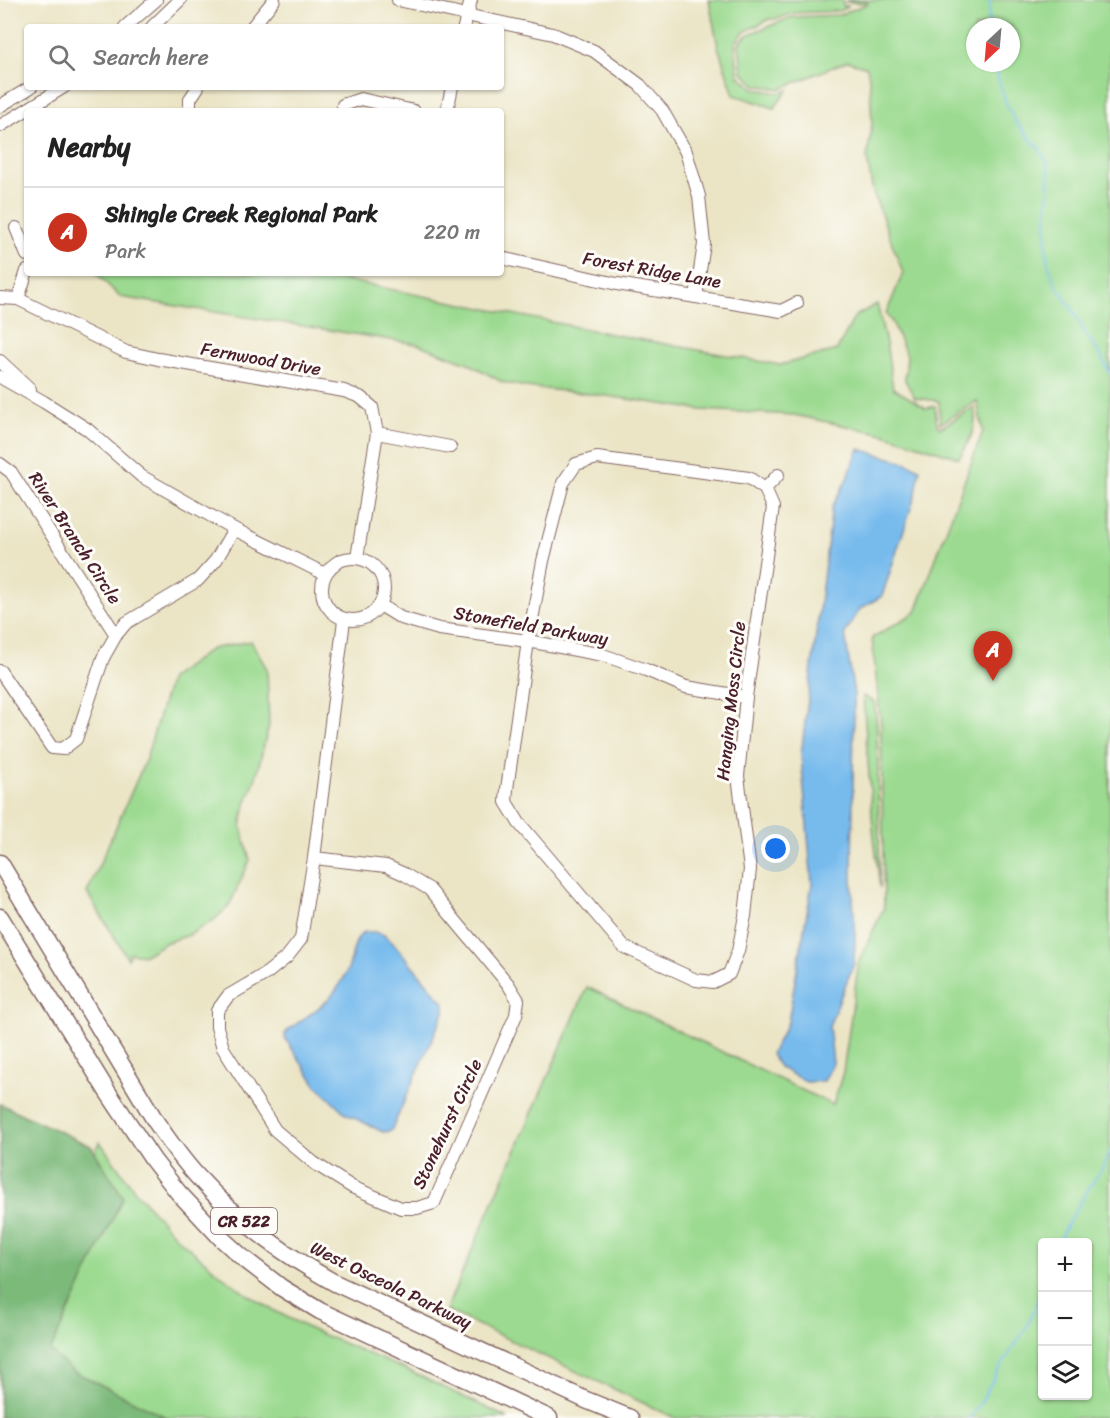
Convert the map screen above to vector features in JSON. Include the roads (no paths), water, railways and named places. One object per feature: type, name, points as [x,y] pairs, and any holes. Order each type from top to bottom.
[{"type":"main road","name":"West Osceola Parkway","points":[[0,863],[156,1122],[197,1176],[224,1204],[282,1252],[335,1283],[586,1400],[630,1418]]},
{"type":"main road","name":"CR 522","points":[[0,917],[107,1092],[153,1160],[178,1192],[222,1239],[275,1283],[320,1311],[549,1418]]},
{"type":"street","points":[[128,24],[156,0]]},
{"type":"street","points":[[155,24],[180,0]]},
{"type":"street","points":[[254,24],[274,0]]},
{"type":"street","points":[[398,0],[466,21],[486,24]]},
{"type":"street","points":[[466,21],[471,0]]},
{"type":"street","points":[[504,27],[553,34],[594,51],[640,85],[662,110],[686,152],[699,196],[704,244],[696,297]]},
{"type":"street","points":[[0,106],[27,90]]},
{"type":"street","points":[[34,90],[42,101]]},
{"type":"street","points":[[30,108],[55,90]]},
{"type":"street","points":[[190,108],[190,99],[196,90]]},
{"type":"street","points":[[448,108],[451,90]]},
{"type":"street","points":[[343,105],[361,99],[401,108]]},
{"type":"street","points":[[0,126],[24,112]]},
{"type":"street","points":[[16,228],[24,248]]},
{"type":"street","name":"Forest Ridge Lane","points":[[504,259],[617,284],[781,311],[797,303]]},
{"type":"street","points":[[18,299],[25,276]]},
{"type":"street","name":"Fernwood Drive","points":[[0,298],[18,299],[126,352],[344,391],[360,397],[372,407],[377,433],[357,558]]},
{"type":"street","points":[[0,361],[44,402]]},
{"type":"street","points":[[0,377],[87,429],[141,476],[234,529],[325,574]]},
{"type":"street","points":[[377,433],[450,447]]},
{"type":"street","name":"Hanging Moss Circle","points":[[597,458],[749,478],[765,489],[773,507],[746,697],[738,776],[750,869],[745,916],[738,951],[729,974],[713,982],[696,981],[624,947],[519,823],[506,802],[507,789],[528,641],[543,561],[563,483],[576,464],[597,458]]},
{"type":"street","name":"River Branch Circle","points":[[0,464],[10,472],[116,635]]},
{"type":"street","points":[[765,489],[778,475]]},
{"type":"street","name":"River Branch Circle","points":[[0,671],[52,748],[63,749],[76,739],[104,658],[116,635],[126,623],[198,580],[216,560],[234,529]]},
{"type":"street","points":[[348,558],[357,558],[370,563],[378,571],[384,586],[384,595],[373,613],[364,619],[344,620],[327,608],[322,599],[321,587],[325,574],[331,567],[348,558]]},
{"type":"street","name":"Stonefield Parkway","points":[[380,604],[401,618],[439,629],[528,641],[603,655],[686,687],[746,697]]},
{"type":"street","name":"Stonehurst Circle","points":[[314,858],[386,866],[429,889],[508,984],[518,1000],[516,1016],[434,1203],[417,1208],[401,1208],[352,1187],[314,1163],[275,1130],[223,1048],[217,1028],[217,1011],[228,996],[267,973],[287,957],[301,939],[314,858],[344,620]]},
{"type":"water","points":[[859,449],[920,469],[916,493],[882,596],[860,609],[845,633],[854,695],[852,880],[854,963],[829,1026],[833,1063],[824,1081],[806,1082],[779,1067],[771,1054],[788,1022],[812,884],[801,755],[832,507]]},
{"type":"water","points":[[365,932],[384,935],[444,1003],[444,1012],[391,1131],[383,1132],[346,1114],[317,1086],[285,1038],[289,1029],[323,1004],[337,989],[348,969],[358,938]]},
{"type":"waterway","points":[[989,18],[990,0]]},
{"type":"waterway","points":[[996,72],[1007,106],[1016,122],[1040,150],[1047,162],[1049,170],[1046,223],[1047,261],[1056,285],[1110,373]]},
{"type":"waterway","points":[[1110,637],[1110,644]]},
{"type":"waterway","points":[[1061,1238],[1102,1169],[1110,1151]]},
{"type":"waterway","points":[[969,1418],[1025,1330],[1042,1292]]},
{"type":"place","name":"Shingle Creek Regional Park","points":[[993,681]]}]
